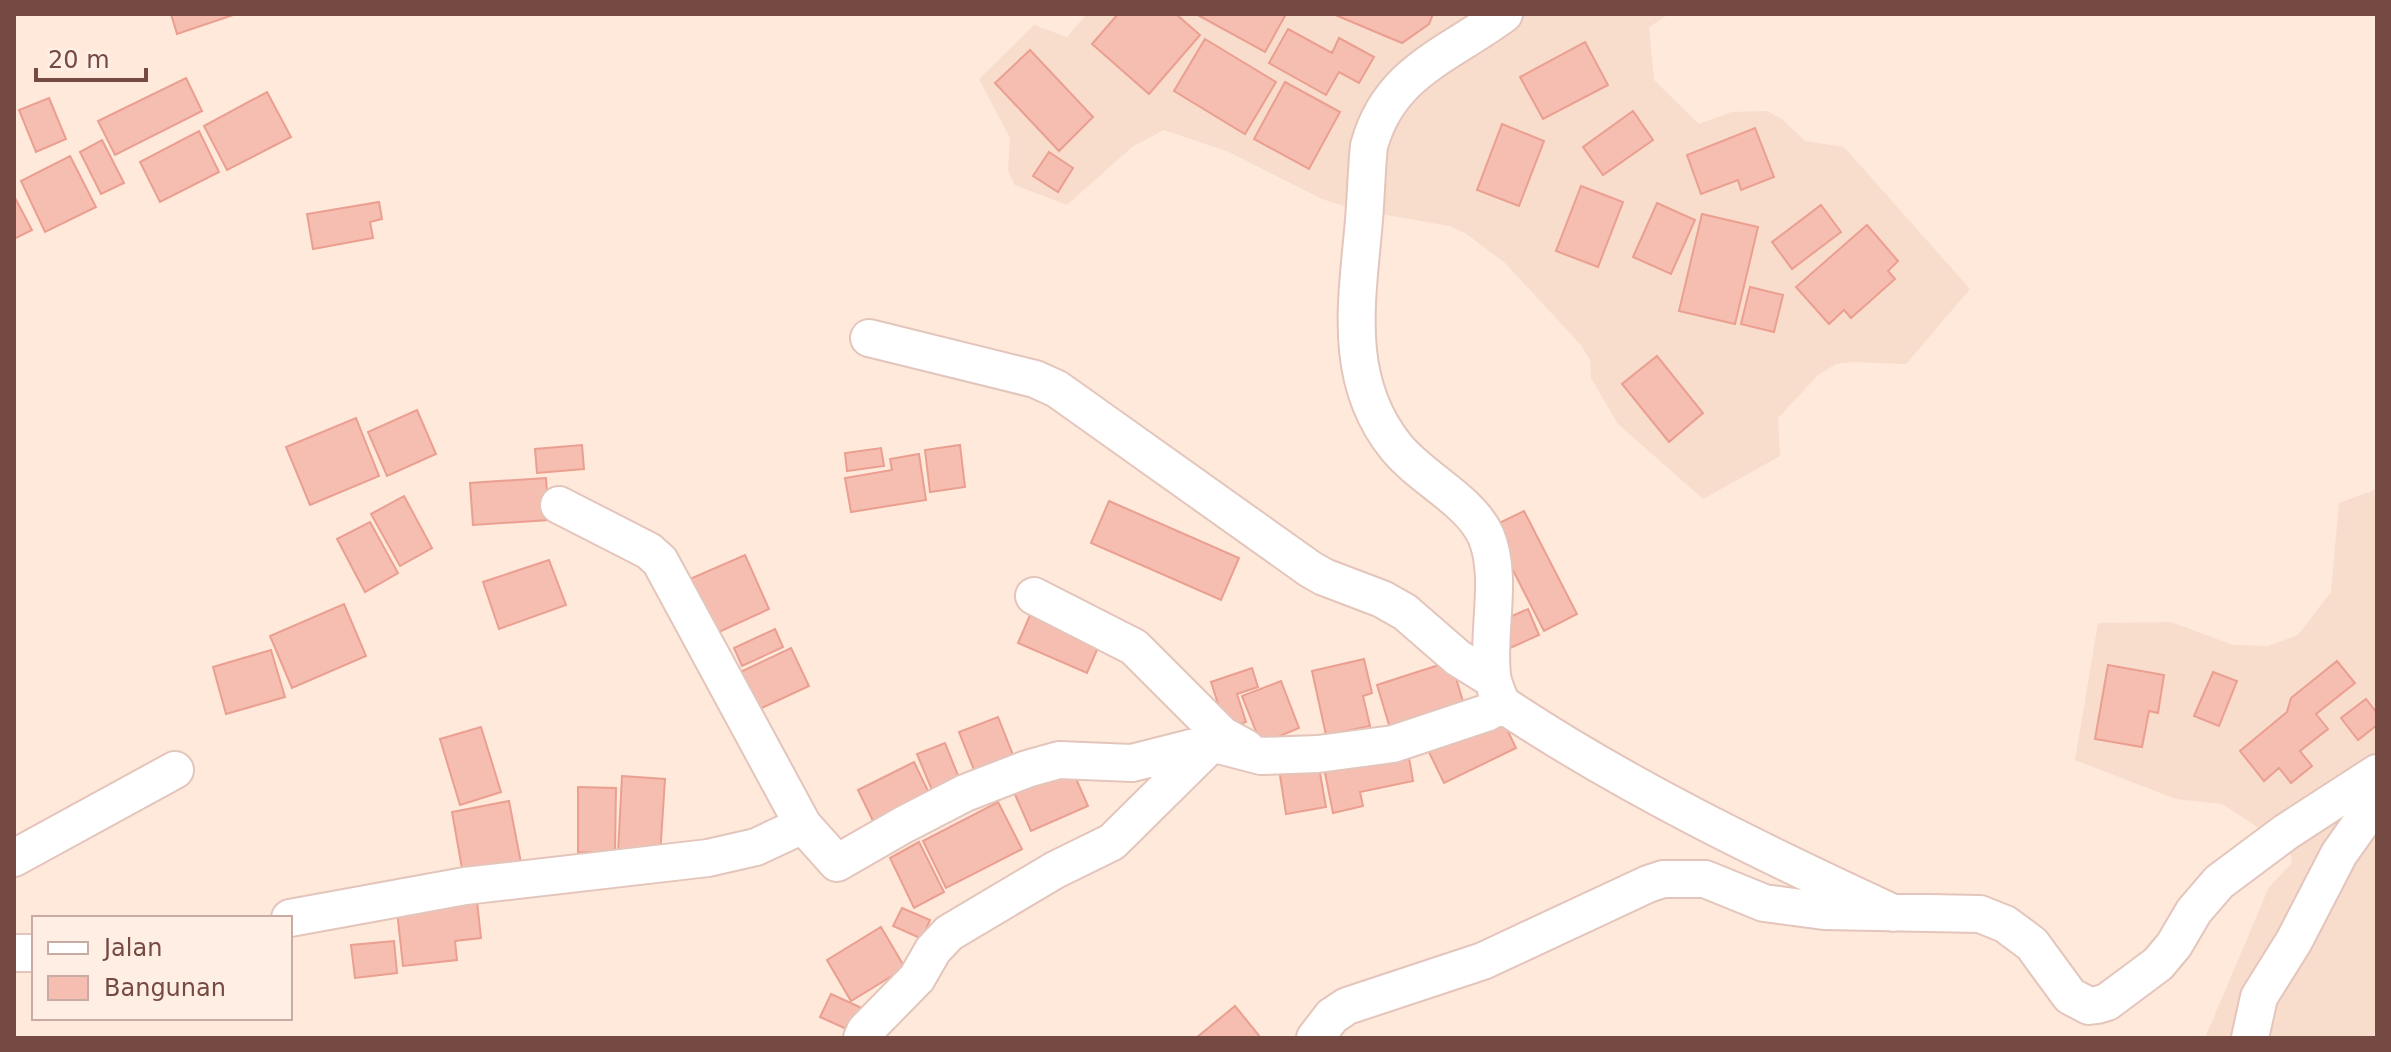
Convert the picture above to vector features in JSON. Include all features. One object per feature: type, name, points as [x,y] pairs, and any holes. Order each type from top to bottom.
[{"type":"street","points":[[559,505],[649,551],[660,561],[803,825],[837,863],[965,793],[1059,760],[1132,763],[1211,743],[1261,756],[1318,754],[1393,744],[1486,713],[1497,691],[1490,642],[1494,562],[1486,536],[1473,515],[1417,470],[1394,445],[1374,411],[1362,378],[1355,341],[1369,146],[1374,125],[1391,97],[1411,76],[1504,14]]},
{"type":"street","points":[[869,338],[1035,379],[1057,389],[1310,569],[1405,612],[1497,691],[1580,752],[1684,812],[1893,913]]},
{"type":"street","points":[[1034,596],[1134,647],[1222,735],[1261,756]]},
{"type":"street","points":[[862,1038],[865,1031],[917,978],[933,950],[949,933],[1055,870],[1112,842],[1211,743]]},
{"type":"street","points":[[14,858],[175,770]]},
{"type":"street","points":[[1317,1035],[1332,1016],[1347,1006],[1483,961],[1663,879],[1705,879],[1764,903],[1824,911],[1980,914],[2005,924],[2032,944],[2070,996],[2089,1006],[2097,1005],[2107,1002],[2158,964],[2174,945],[2194,911],[2219,882],[2266,846],[2377,773]]},
{"type":"street","points":[[2250,1038],[2259,997],[2294,941],[2339,854],[2377,800]]},
{"type":"street","points":[[292,918],[465,886],[708,858],[756,847],[803,825]]},
{"type":"shaded area","points":[[1087,14],[1669,14],[1649,27],[1654,80],[1699,124],[1732,112],[1767,111],[1782,119],[1805,141],[1844,147],[1970,289],[1906,364],[1836,364],[1818,375],[1778,418],[1780,456],[1703,499],[1618,424],[1591,378],[1590,360],[1581,345],[1504,262],[1465,233],[1449,226],[1353,209],[1322,199],[1229,152],[1164,130],[1132,147],[1067,205],[1015,185],[1008,171],[1010,138],[979,79],[1034,25],[1067,37]]},
{"type":"shaded area","points":[[2377,489],[2377,1038],[2205,1038],[2269,887],[2292,863],[2290,848],[2222,804],[2176,799],[2075,760],[2098,623],[2171,622],[2233,645],[2268,646],[2298,635],[2331,592],[2339,503]]},
{"type":"building","points":[[171,14],[236,14],[177,34]]},
{"type":"building","points":[[1118,14],[1176,14],[1200,35],[1149,94],[1092,44]]},
{"type":"building","points":[[1196,14],[1286,14],[1265,52]]},
{"type":"building","points":[[1333,14],[1433,14],[1429,24],[1402,43]]},
{"type":"building","points":[[1288,29],[1332,53],[1339,38],[1374,57],[1359,83],[1339,72],[1326,95],[1269,63]]},
{"type":"building","points":[[1205,39],[1276,82],[1245,134],[1174,91]]},
{"type":"building","points":[[1585,42],[1608,85],[1543,119],[1520,77]]},
{"type":"building","points":[[1030,50],[1093,117],[1059,151],[995,83]]},
{"type":"building","points":[[186,78],[202,111],[115,155],[98,121]]},
{"type":"building","points":[[1285,82],[1340,112],[1309,169],[1254,139]]},
{"type":"building","points":[[267,92],[291,137],[227,170],[204,126]]},
{"type":"building","points":[[49,98],[66,139],[36,152],[19,110]]},
{"type":"building","points":[[1633,111],[1653,140],[1603,175],[1583,147]]},
{"type":"building","points":[[1502,124],[1544,141],[1519,206],[1477,190]]},
{"type":"building","points":[[1755,128],[1774,177],[1741,190],[1738,180],[1701,194],[1687,155]]},
{"type":"building","points":[[199,131],[219,172],[160,202],[140,162]]},
{"type":"building","points":[[102,140],[124,183],[101,194],[80,152]]},
{"type":"building","points":[[1049,152],[1073,168],[1058,192],[1033,176]]},
{"type":"building","points":[[70,156],[96,207],[45,232],[21,181]]},
{"type":"building","points":[[1581,186],[1623,202],[1598,267],[1556,251]]},
{"type":"building","points":[[14,196],[32,230],[14,239]]},
{"type":"building","points":[[379,202],[382,219],[370,222],[373,238],[313,249],[307,214]]},
{"type":"building","points":[[1657,203],[1695,220],[1671,274],[1633,257]]},
{"type":"building","points":[[1821,205],[1841,232],[1792,269],[1772,242]]},
{"type":"building","points":[[1702,214],[1758,227],[1735,324],[1679,311]]},
{"type":"building","points":[[1867,225],[1898,261],[1888,271],[1895,279],[1851,318],[1844,310],[1829,324],[1796,287]]},
{"type":"building","points":[[1750,287],[1783,295],[1774,332],[1741,324]]},
{"type":"building","points":[[1657,356],[1703,413],[1669,442],[1622,384]]},
{"type":"building","points":[[417,410],[436,454],[387,476],[368,432]]},
{"type":"building","points":[[356,418],[379,476],[310,505],[286,447]]},
{"type":"building","points":[[582,445],[584,469],[537,473],[535,449]]},
{"type":"building","points":[[960,445],[965,487],[930,492],[925,450]]},
{"type":"building","points":[[881,448],[884,466],[847,471],[845,453]]},
{"type":"building","points":[[919,454],[926,500],[851,512],[845,478],[892,470],[890,459]]},
{"type":"building","points":[[546,478],[549,520],[473,525],[470,483]]},
{"type":"building","points":[[404,496],[432,548],[400,566],[371,514]]},
{"type":"building","points":[[1109,501],[1239,558],[1221,600],[1091,543]]},
{"type":"building","points":[[1524,511],[1577,614],[1544,631],[1491,527]]},
{"type":"building","points":[[370,522],[398,573],[365,592],[337,539]]},
{"type":"building","points":[[745,555],[769,609],[708,637],[683,582]]},
{"type":"building","points":[[549,560],[566,605],[499,629],[483,582]]},
{"type":"building","points":[[344,604],[366,656],[292,688],[270,636]]},
{"type":"building","points":[[1034,606],[1103,636],[1087,673],[1018,643]]},
{"type":"building","points":[[1528,609],[1539,635],[1508,649],[1496,623]]},
{"type":"building","points":[[775,629],[783,647],[742,666],[734,648]]},
{"type":"building","points":[[791,648],[809,686],[751,713],[734,675]]},
{"type":"building","points":[[271,650],[285,697],[226,714],[213,667]]},
{"type":"building","points":[[1364,659],[1372,693],[1363,696],[1370,726],[1326,735],[1312,671]]},
{"type":"building","points":[[1451,661],[1464,705],[1390,728],[1377,685]]},
{"type":"building","points":[[2337,661],[2355,683],[2316,714],[2328,729],[2300,751],[2312,766],[2291,783],[2279,768],[2264,781],[2240,751],[2287,712],[2291,698]]},
{"type":"building","points":[[2108,665],[2164,675],[2158,713],[2149,711],[2142,747],[2095,739]]},
{"type":"building","points":[[1252,668],[1258,687],[1237,694],[1246,722],[1226,729],[1211,682]]},
{"type":"building","points":[[2213,672],[2237,681],[2219,726],[2194,716]]},
{"type":"building","points":[[1281,681],[1299,728],[1261,744],[1242,696]]},
{"type":"building","points":[[2366,699],[2377,713],[2377,725],[2358,740],[2341,718]]},
{"type":"building","points":[[1499,713],[1516,748],[1444,783],[1427,748]]},
{"type":"building","points":[[998,717],[1017,765],[978,780],[959,732]]},
{"type":"building","points":[[481,727],[501,792],[460,805],[440,739]]},
{"type":"building","points":[[945,743],[961,783],[934,795],[917,754]]},
{"type":"building","points":[[1407,746],[1413,781],[1360,792],[1363,806],[1333,813],[1323,763]]},
{"type":"building","points":[[914,762],[930,795],[874,823],[858,790]]},
{"type":"building","points":[[1318,762],[1326,807],[1286,814],[1279,769]]},
{"type":"building","points":[[1070,765],[1088,806],[1031,831],[1013,790]]},
{"type":"building","points":[[622,776],[665,779],[660,856],[618,853]]},
{"type":"building","points":[[578,787],[616,788],[615,853],[578,852]]},
{"type":"building","points":[[509,801],[521,863],[463,874],[452,812]]},
{"type":"building","points":[[998,802],[1022,849],[946,888],[923,841]]},
{"type":"building","points":[[919,842],[944,892],[914,908],[890,858]]},
{"type":"building","points":[[477,901],[481,938],[455,941],[457,960],[403,966],[397,911]]},
{"type":"building","points":[[902,908],[930,920],[922,939],[893,926]]},
{"type":"building","points":[[881,927],[905,968],[851,1001],[827,960]]},
{"type":"building","points":[[394,941],[397,973],[355,978],[351,945]]},
{"type":"building","points":[[831,994],[864,1009],[853,1032],[820,1017]]},
{"type":"building","points":[[1235,1006],[1261,1038],[1196,1038]]}]
